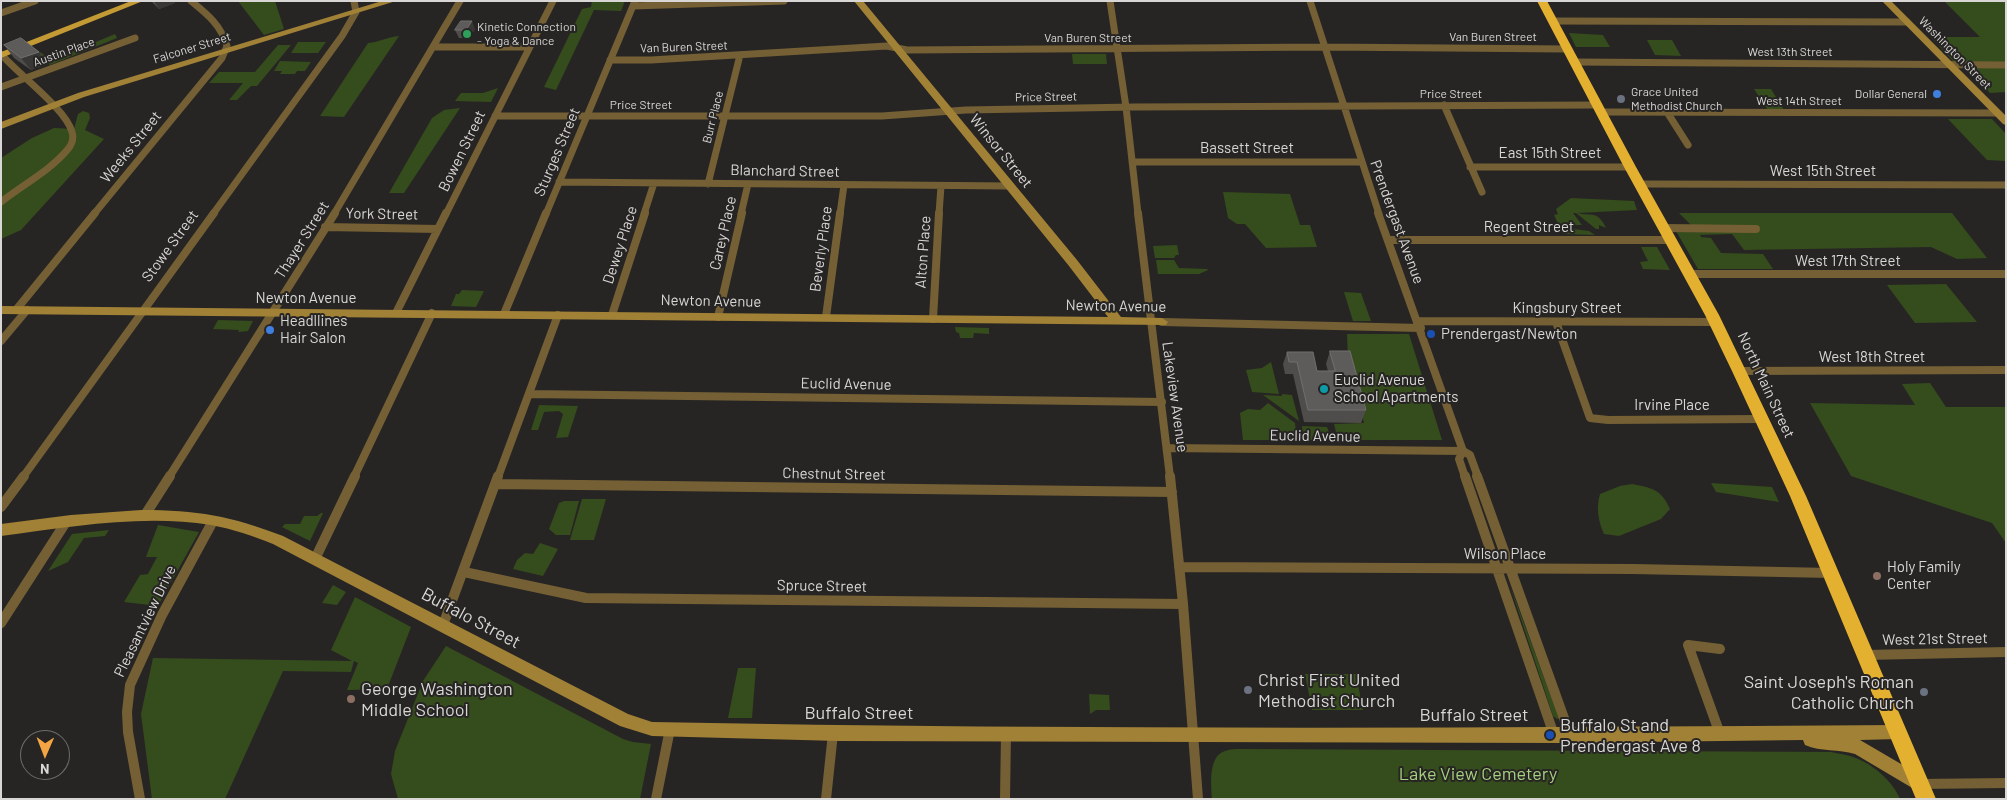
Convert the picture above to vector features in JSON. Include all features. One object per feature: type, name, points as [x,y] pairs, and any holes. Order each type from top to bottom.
[{"type":"highway","name":"North Main Street","points":[[1542,1],[1630,168],[1690,274],[1739,371],[1798,496],[1922,791]]},
{"type":"main road","points":[[2,55],[139,1]]},
{"type":"street","points":[[1,13],[35,1]]},
{"type":"street","points":[[191,1],[217,22],[226,40],[227,46],[225,51]]},
{"type":"street","points":[[354,1],[356,12]]},
{"type":"street","name":"Falconer Street","points":[[1,126],[53,105],[392,1]]},
{"type":"street","name":"Thayer Street","points":[[145,515],[325,227],[460,1]]},
{"type":"street","name":"Bowen Street","points":[[396,313],[553,1]]},
{"type":"street","points":[[634,4],[784,1]]},
{"type":"street","name":"Winsor Street","points":[[858,1],[950,111],[1117,321]]},
{"type":"street","name":"Lakeview Avenue","points":[[1110,1],[1156,322],[1162,402],[1183,604],[1198,799]]},
{"type":"street","name":"Prendergast Avenue","points":[[1310,1],[1361,162],[1463,451]]},
{"type":"street","name":"Washington Street","points":[[1886,1],[2006,122]]},
{"type":"street","name":"Sturges Street","points":[[504,314],[634,4]]},
{"type":"street","name":"Stowe Street","points":[[1,507],[342,36],[356,12]]},
{"type":"street","points":[[1553,20],[1907,22]]},
{"type":"street","name":"Austin Place","points":[[1,88],[135,38]]},
{"type":"street","points":[[434,46],[529,47]]},
{"type":"street","name":"Van Buren Street","points":[[610,60],[740,56],[887,46],[898,48],[1117,50],[1324,48],[1567,49]]},
{"type":"street","name":"Weeks Street","points":[[1,341],[21,310],[222,58],[225,51]]},
{"type":"street","points":[[1,202],[61,156],[72,143],[74,136],[72,127],[53,105],[2,55]]},
{"type":"street","name":"Burr Place","points":[[708,184],[740,56]]},
{"type":"street","name":"West 13th Street","points":[[1574,62],[2006,65]]},
{"type":"street","name":"Price Street","points":[[495,116],[882,116],[950,111],[1344,105],[1599,108]]},
{"type":"street","points":[[1444,105],[1482,192]]},
{"type":"street","name":"West 14th Street","points":[[1599,108],[1668,112],[1997,113]]},
{"type":"street","points":[[1668,112],[1688,145]]},
{"type":"street","name":"Bassett Street","points":[[1132,162],[1361,162]]},
{"type":"street","name":"East 15th Street","points":[[1470,167],[1630,168]]},
{"type":"street","name":"Blanchard Street","points":[[559,182],[1010,186]]},
{"type":"street","name":"Dewey Place","points":[[612,316],[654,183]]},
{"type":"street","name":"Carey Place","points":[[718,317],[748,184]]},
{"type":"street","name":"West 15th Street","points":[[1640,184],[2006,185]]},
{"type":"street","name":"Beverly Place","points":[[826,318],[844,185]]},
{"type":"street","name":"Alton Place","points":[[933,319],[941,186]]},
{"type":"street","name":"York Street","points":[[325,227],[438,229]]},
{"type":"street","points":[[1664,228],[1756,229]]},
{"type":"street","name":"Regent Street","points":[[1388,240],[1671,240]]},
{"type":"street","name":"West 17th Street","points":[[1690,274],[2006,274]]},
{"type":"street","name":"Newton Avenue","points":[[1,310],[271,314],[396,313],[430,319],[504,314],[1419,325]]},
{"type":"street","points":[[443,625],[558,315]]},
{"type":"street","points":[[315,559],[430,319]]},
{"type":"street","name":"Kingsbury Street","points":[[1419,325],[1556,322],[1715,322]]},
{"type":"street","name":"Irvine Place","points":[[1556,322],[1590,418],[1608,420],[1761,419]]},
{"type":"street","name":"West 18th Street","points":[[1739,371],[2006,370]]},
{"type":"street","name":"Euclid Avenue","points":[[529,394],[1162,402]]},
{"type":"street","name":"Euclid Avenue","points":[[1167,448],[1463,451]]},
{"type":"street","points":[[1554,735],[1459,459],[1463,451],[1470,455],[1570,735]]},
{"type":"street","name":"Chestnut Street","points":[[496,484],[1172,492]]},
{"type":"street","name":"Buffalo Street","points":[[1,530],[145,515],[213,521],[264,533],[639,727],[833,733],[1570,735],[1898,732]]},
{"type":"street","name":"Pleasantview Drive","points":[[140,799],[128,732],[127,712],[130,685],[162,615],[213,521]]},
{"type":"street","points":[[1,623],[66,522]]},
{"type":"street","name":"Wilson Place","points":[[1179,567],[1830,573]]},
{"type":"street","name":"Spruce Street","points":[[464,572],[586,598],[1183,604]]},
{"type":"street","points":[[1720,649],[1688,645],[1720,734]]},
{"type":"street","name":"West 21st Street","points":[[1865,655],[2006,652]]},
{"type":"street","points":[[656,799],[670,729]]},
{"type":"street","points":[[826,799],[833,733]]},
{"type":"street","points":[[1005,799],[1006,733]]},
{"type":"street","name":"Buffalo Street","points":[[1767,734],[1784,740],[1845,743],[1859,747],[1922,791]]},
{"type":"street","points":[[1922,791],[2006,783]]},
{"type":"green space","points":[[238,1],[275,1],[284,29],[264,35]]},
{"type":"green space","points":[[592,1],[625,1],[621,11],[594,10],[556,90],[544,87],[582,9],[591,7]]},
{"type":"green space","points":[[1944,1],[2006,1],[2006,62],[1954,62],[1931,37],[1980,37]]},
{"type":"green space","points":[[1569,33],[1603,35],[1610,47],[1576,47]]},
{"type":"green space","points":[[115,34],[117,38],[50,65],[31,50],[35,49],[51,59]]},
{"type":"green space","points":[[399,36],[344,117],[320,116],[368,43]]},
{"type":"green space","points":[[1647,40],[1672,40],[1681,56],[1655,55]]},
{"type":"green space","points":[[298,42],[326,42],[318,53],[291,53]]},
{"type":"green space","points":[[278,45],[291,45],[257,86],[251,86],[237,100],[229,100],[243,83],[209,83],[219,72],[255,72]]},
{"type":"green space","points":[[1072,54],[1106,54],[1107,64],[1073,64]]},
{"type":"green space","points":[[280,61],[311,62],[305,71],[297,71],[295,74],[280,74],[282,71],[274,71]]},
{"type":"green space","points":[[2006,67],[2006,92],[1990,93],[1965,68]]},
{"type":"green space","points":[[498,88],[491,102],[455,101],[461,93],[483,93]]},
{"type":"green space","points":[[1754,89],[1771,89],[1784,110],[1768,110]]},
{"type":"green space","points":[[460,108],[404,193],[389,193],[432,118],[444,110]]},
{"type":"green space","points":[[83,111],[89,113],[90,118],[85,130],[104,139],[21,230],[1,239],[1,158],[32,138],[54,128],[74,129],[78,114]]},
{"type":"green space","points":[[1948,119],[1992,119],[2006,134],[2006,161],[1987,160]]},
{"type":"green space","points":[[1223,192],[1290,194],[1300,225],[1310,225],[1317,247],[1266,248],[1245,224],[1237,224],[1228,218]]},
{"type":"green space","points":[[1571,198],[1634,201],[1637,210],[1577,213],[1600,218],[1606,228],[1599,225],[1599,229],[1596,229],[1576,213],[1573,213],[1582,225],[1565,225],[1566,228],[1589,231],[1595,235],[1563,234],[1554,215],[1558,214],[1556,209]]},
{"type":"green space","points":[[1679,213],[1952,213],[1987,258],[1957,259],[1931,247],[1744,250],[1732,234],[1700,235],[1701,237],[1711,238],[1721,253],[1763,254],[1773,269],[1698,269],[1676,231],[1695,229]]},
{"type":"green space","points":[[1177,245],[1179,255],[1176,255],[1174,258],[1155,258],[1153,246]]},
{"type":"green space","points":[[1641,247],[1657,247],[1670,270],[1643,269],[1640,262],[1648,261]]},
{"type":"green space","points":[[1156,260],[1174,260],[1179,268],[1208,270],[1199,274],[1158,274]]},
{"type":"green space","points":[[1946,284],[1977,322],[1915,323],[1887,285]]},
{"type":"green space","points":[[462,290],[484,291],[476,307],[451,306],[456,294],[459,294]]},
{"type":"green space","points":[[1344,292],[1361,293],[1371,321],[1353,321]]},
{"type":"green space","points":[[218,320],[253,321],[248,331],[238,332],[239,330],[213,329]]},
{"type":"green space","points":[[955,327],[989,328],[989,334],[974,333],[973,338],[960,338]]},
{"type":"green space","points":[[1347,334],[1409,334],[1442,440],[1338,440],[1334,424],[1364,423],[1348,359]]},
{"type":"green space","points":[[1271,362],[1279,394],[1252,392],[1246,370],[1262,368]]},
{"type":"green space","points":[[1930,383],[1946,407],[2006,407],[2006,543],[1992,523],[1851,476],[1810,403],[1915,405],[1902,384]]},
{"type":"green space","points":[[1282,394],[1292,395],[1299,421],[1263,395],[1282,396]]},
{"type":"green space","points":[[1268,403],[1295,423],[1297,440],[1243,440],[1240,413],[1248,409],[1260,410]]},
{"type":"green space","points":[[539,405],[578,406],[568,437],[556,438],[563,414],[559,411],[544,412],[538,430],[531,430]]},
{"type":"green space","points":[[1302,426],[1327,427],[1332,440],[1303,440]]},
{"type":"green space","points":[[1711,483],[1772,487],[1779,502],[1716,492]]},
{"type":"green space","points":[[1632,484],[1655,490],[1667,502],[1670,509],[1661,519],[1619,536],[1604,534],[1598,514],[1600,494],[1620,486]]},
{"type":"green space","points":[[582,499],[606,499],[594,540],[570,540]]},
{"type":"green space","points":[[579,501],[570,535],[556,535],[549,529],[559,503]]},
{"type":"green space","points":[[323,513],[310,541],[282,527],[285,524],[300,524],[304,516],[317,516]]},
{"type":"green space","points":[[158,525],[199,532],[158,606],[124,602],[140,575],[148,574],[157,557],[146,557]]},
{"type":"green space","points":[[109,530],[105,536],[84,538],[68,562],[48,571],[72,534]]},
{"type":"green space","points":[[540,543],[558,549],[543,576],[513,569],[517,560],[525,553],[533,554]]},
{"type":"green space","points":[[1509,583],[1559,718],[1557,719],[1553,716]]},
{"type":"green space","points":[[333,585],[346,592],[337,605],[322,603]]},
{"type":"green space","points":[[355,597],[411,627],[387,689],[347,690],[358,663],[354,661],[351,672],[283,671],[225,799],[152,799],[141,714],[153,658],[352,661],[331,650]]},
{"type":"green space","points":[[446,646],[623,739],[651,744],[640,799],[398,799],[391,774],[395,751],[423,681]]},
{"type":"green space","points":[[738,668],[756,668],[752,718],[728,718]]},
{"type":"green space","points":[[1305,674],[1356,674],[1363,710],[1312,710]]},
{"type":"green space","points":[[1089,694],[1109,695],[1110,710],[1096,710],[1090,714]]},
{"type":"green space","name":"Lake View Cemetery","points":[[1242,749],[1831,752],[1852,756],[1871,766],[1883,775],[1900,799],[1212,799],[1212,772],[1216,759],[1225,751]]},
{"type":"building","points":[[461,21],[472,21],[466,30],[455,30]]},
{"type":"building","points":[[21,38],[39,52],[21,58],[4,45]]},
{"type":"building","name":"Euclid Avenue School Apartments","points":[[1330,351],[1350,351],[1366,410],[1308,410],[1297,362],[1289,362],[1287,352],[1313,352],[1317,371],[1335,371]]},
{"type":"place","name":"Kinetic Connection - Yoga & Dance","points":[[467,34]]},
{"type":"place","name":"Dollar General","points":[[1937,94]]},
{"type":"place","name":"Grace United Methodist Church","points":[[1621,99]]},
{"type":"place","name":"Headllines Hair Salon","points":[[270,330]]},
{"type":"place","name":"Prendergast/Newton","points":[[1431,334]]},
{"type":"place","name":"Euclid Avenue School Apartments","points":[[1324,389]]},
{"type":"place","name":"Holy Family Center","points":[[1877,576]]},
{"type":"place","name":"Christ First United Methodist Church","points":[[1248,690]]},
{"type":"place","name":"Saint Joseph's Roman Catholic Church","points":[[1924,692]]},
{"type":"place","name":"George Washington Middle School","points":[[351,699]]},
{"type":"place","name":"Buffalo St and Prendergast Ave 8","points":[[1550,735]]}]
